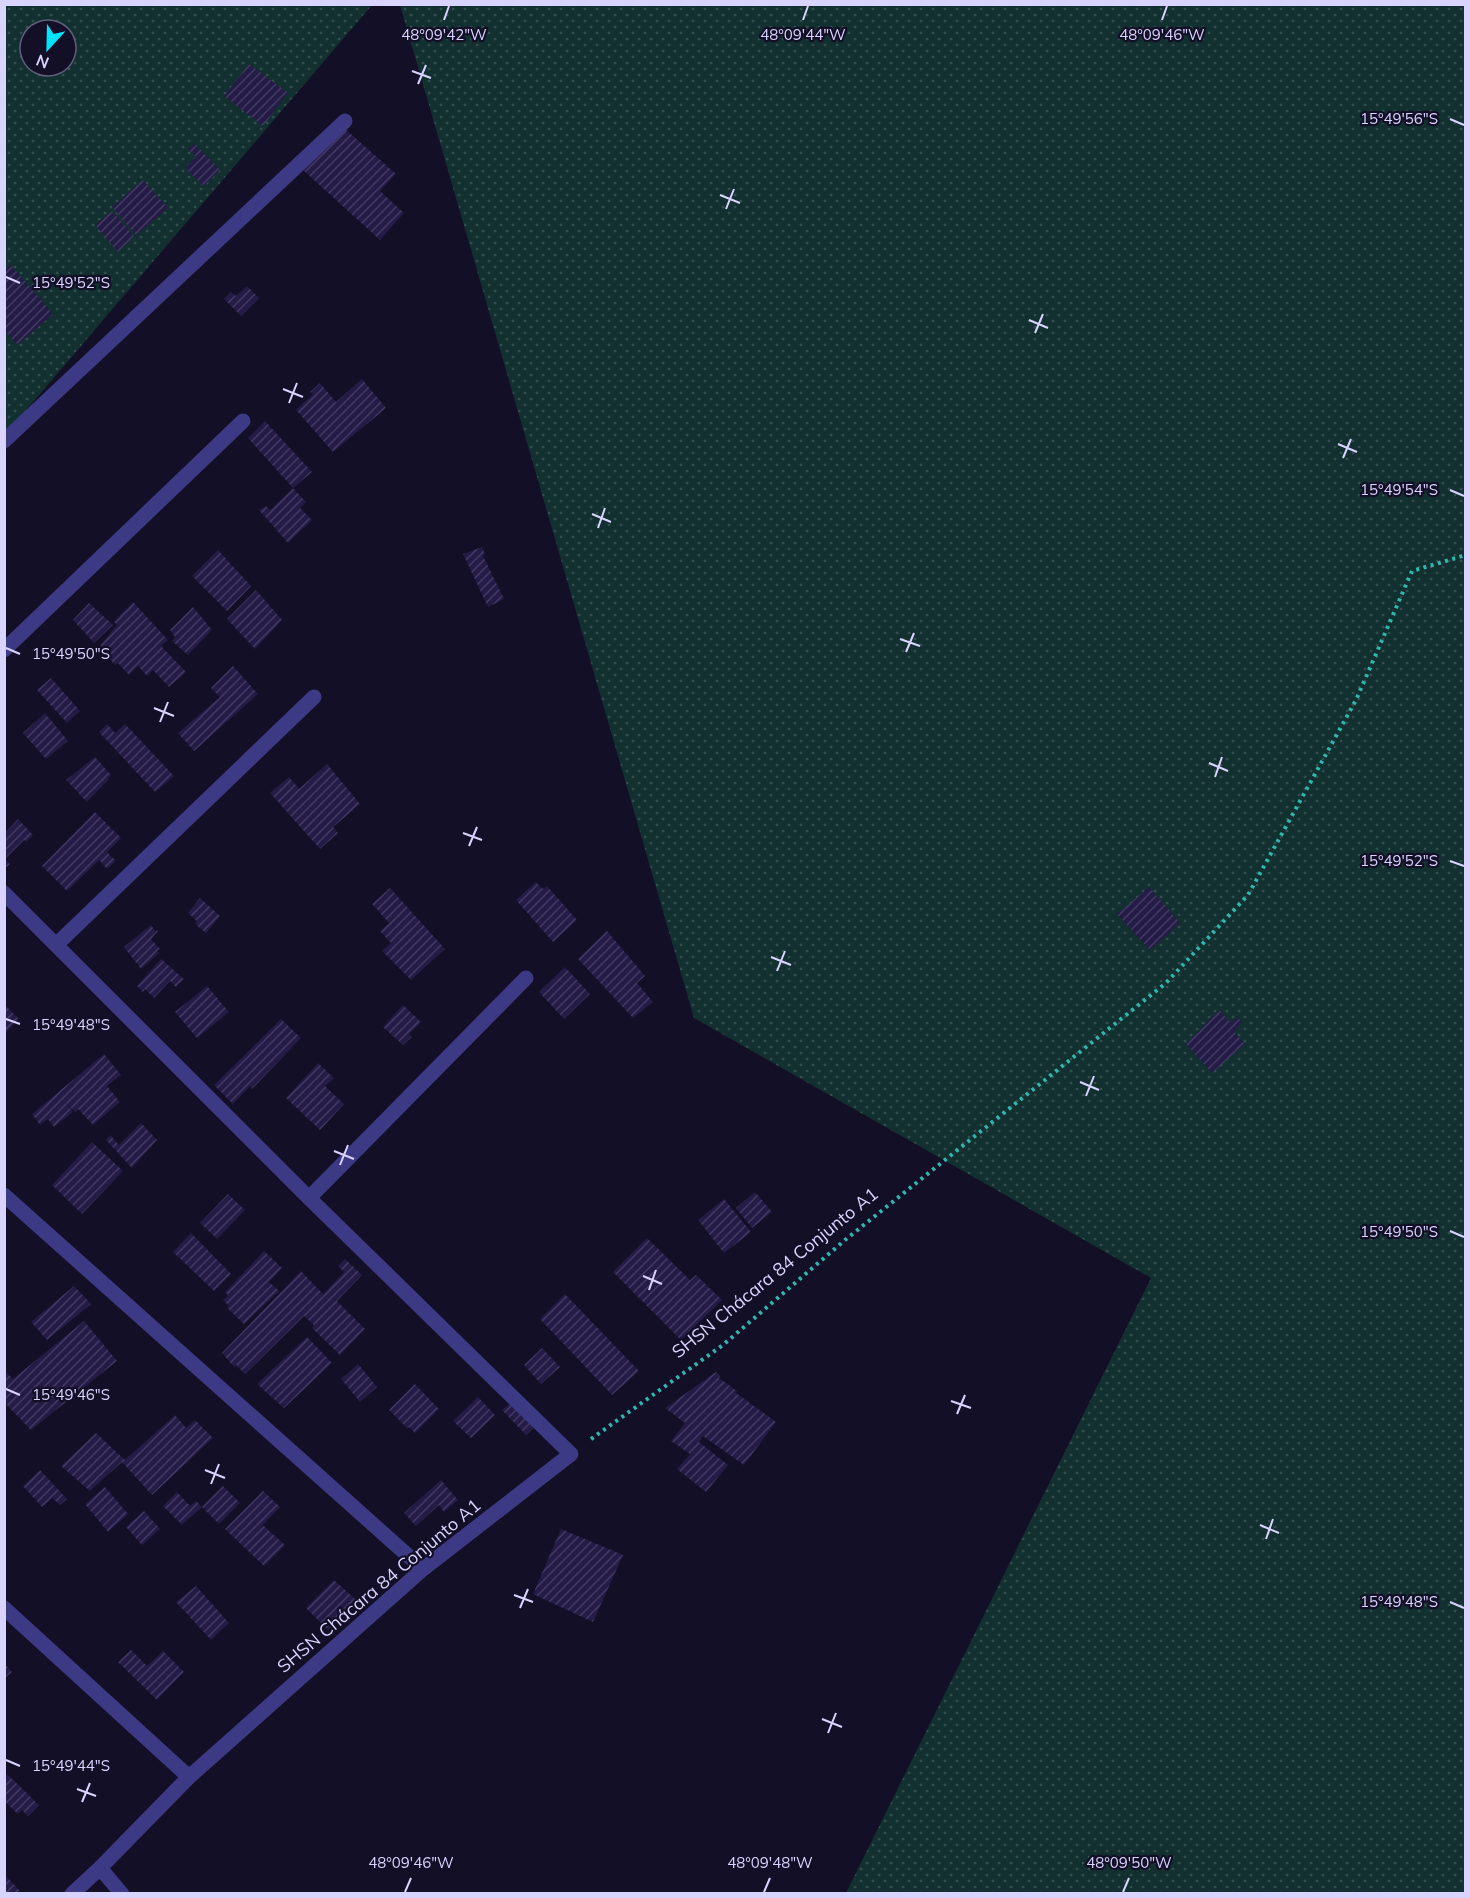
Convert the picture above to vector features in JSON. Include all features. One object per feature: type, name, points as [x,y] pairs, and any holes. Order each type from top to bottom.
[{"type":"street","points":[[4,441],[345,122]]},
{"type":"street","points":[[4,650],[243,421]]},
{"type":"street","points":[[56,945],[314,698]]},
{"type":"street","points":[[4,893],[309,1198],[571,1454]]},
{"type":"street","points":[[309,1198],[526,978]]},
{"type":"street","points":[[4,1195],[423,1569]]},
{"type":"street","name":"SHSN Chácara 84 Conjunto A1","points":[[72,1893],[100,1868],[189,1777],[423,1569],[571,1454]]},
{"type":"street","points":[[4,1608],[189,1777]]},
{"type":"street","points":[[100,1868],[122,1893]]},
{"type":"path","name":"SHSN Chácara 84 Conjunto A1","points":[[571,1454],[723,1345],[845,1240],[1166,983],[1248,895],[1356,700],[1412,571],[1466,555]]},
{"type":"green space","points":[[5,5],[372,5],[5,435]]},
{"type":"green space","points":[[400,5],[1465,5],[1465,1893],[846,1893],[1151,1278],[694,1018]]},
{"type":"building","points":[[249,64],[288,93],[263,126],[224,96]]},
{"type":"building","points":[[343,127],[396,174],[380,191],[404,213],[380,240],[303,170]]},
{"type":"building","points":[[194,143],[220,170],[204,186],[185,168],[196,157],[188,149]]},
{"type":"building","points":[[143,180],[168,208],[136,235],[112,207]]},
{"type":"building","points":[[112,211],[134,236],[118,252],[95,225]]},
{"type":"building","points":[[11,265],[53,314],[18,345],[4,330],[4,271]]},
{"type":"building","points":[[247,286],[259,298],[241,316],[224,299],[231,292],[236,296]]},
{"type":"building","points":[[362,379],[386,408],[333,452],[296,410],[313,394],[310,392],[320,383],[336,402]]},
{"type":"building","points":[[265,421],[312,472],[293,488],[248,438]]},
{"type":"building","points":[[293,488],[306,502],[300,508],[312,520],[288,543],[259,510],[266,506],[270,510]]},
{"type":"building","points":[[482,547],[485,554],[483,556],[504,599],[488,607],[463,554]]},
{"type":"building","points":[[218,550],[251,586],[227,611],[192,576]]},
{"type":"building","points":[[256,590],[282,620],[255,649],[227,619]]},
{"type":"building","points":[[133,602],[168,640],[161,646],[186,672],[169,687],[153,670],[147,676],[138,666],[129,675],[118,663],[115,665],[99,647],[117,625],[114,622]]},
{"type":"building","points":[[89,603],[113,625],[94,643],[73,620]]},
{"type":"building","points":[[193,607],[212,630],[188,655],[172,641],[175,637],[170,630]]},
{"type":"building","points":[[233,666],[258,694],[194,751],[178,733],[220,697],[211,688]]},
{"type":"building","points":[[51,678],[80,711],[67,723],[37,690]]},
{"type":"building","points":[[45,713],[68,741],[46,759],[23,733]]},
{"type":"building","points":[[107,724],[115,733],[125,724],[174,776],[155,792],[99,732]]},
{"type":"building","points":[[95,757],[111,775],[87,802],[66,780]]},
{"type":"building","points":[[327,764],[360,804],[333,827],[338,833],[320,849],[270,793],[289,777],[299,789]]},
{"type":"building","points":[[95,812],[121,838],[107,852],[116,861],[107,869],[99,860],[67,891],[42,866]]},
{"type":"building","points":[[18,819],[33,835],[26,842],[24,840],[5,859],[10,864],[4,869],[4,834]]},
{"type":"building","points":[[536,882],[543,889],[547,886],[577,920],[553,942],[516,900]]},
{"type":"building","points":[[1149,887],[1180,923],[1150,950],[1117,914]]},
{"type":"building","points":[[390,888],[445,949],[411,980],[382,951],[391,943],[380,931],[389,923],[372,904]]},
{"type":"building","points":[[200,898],[220,916],[206,933],[195,924],[197,921],[188,913]]},
{"type":"building","points":[[151,925],[155,931],[158,931],[151,939],[160,949],[157,951],[159,953],[141,969],[124,947]]},
{"type":"building","points":[[607,931],[645,976],[637,983],[653,1002],[633,1018],[578,959]]},
{"type":"building","points":[[161,959],[184,979],[176,987],[170,981],[154,998],[145,989],[143,992],[137,986]]},
{"type":"building","points":[[565,967],[590,994],[564,1019],[539,992]]},
{"type":"building","points":[[207,986],[229,1012],[197,1038],[175,1012]]},
{"type":"building","points":[[4,1004],[19,1019],[4,1034]]},
{"type":"building","points":[[403,1005],[421,1022],[409,1034],[412,1037],[403,1045],[383,1027]]},
{"type":"building","points":[[1219,1010],[1231,1023],[1237,1017],[1242,1022],[1234,1032],[1245,1044],[1212,1073],[1186,1044]]},
{"type":"building","points":[[281,1019],[301,1038],[252,1089],[250,1086],[233,1104],[214,1085]]},
{"type":"building","points":[[104,1054],[121,1075],[107,1086],[120,1102],[93,1125],[78,1109],[75,1112],[65,1102],[73,1112],[54,1127],[48,1119],[40,1125],[32,1114]]},
{"type":"building","points":[[318,1063],[334,1078],[325,1086],[344,1104],[320,1130],[286,1098]]},
{"type":"building","points":[[141,1123],[157,1140],[132,1168],[106,1140],[110,1135],[119,1145]]},
{"type":"building","points":[[92,1142],[123,1171],[82,1214],[52,1185]]},
{"type":"building","points":[[755,1192],[772,1212],[752,1228],[736,1208]]},
{"type":"building","points":[[228,1194],[245,1210],[217,1239],[200,1223]]},
{"type":"building","points":[[724,1199],[751,1232],[724,1253],[698,1220]]},
{"type":"building","points":[[191,1233],[231,1274],[214,1291],[173,1252]]},
{"type":"building","points":[[647,1238],[690,1280],[696,1275],[722,1300],[681,1340],[613,1272]]},
{"type":"building","points":[[264,1251],[282,1268],[269,1282],[279,1291],[244,1324],[227,1308],[229,1306],[223,1300],[228,1295],[225,1292]]},
{"type":"building","points":[[345,1259],[362,1275],[337,1301],[365,1329],[340,1355],[312,1328],[314,1325],[304,1316],[245,1374],[236,1365],[234,1367],[222,1353],[301,1271],[323,1294],[344,1272],[338,1266]]},
{"type":"building","points":[[74,1286],[91,1304],[47,1340],[31,1322]]},
{"type":"building","points":[[565,1294],[639,1371],[612,1395],[540,1319]]},
{"type":"building","points":[[84,1321],[117,1361],[31,1430],[4,1402],[4,1370],[13,1379]]},
{"type":"building","points":[[307,1337],[332,1363],[284,1408],[257,1384]]},
{"type":"building","points":[[542,1348],[560,1367],[541,1384],[524,1365]]},
{"type":"building","points":[[358,1364],[377,1387],[360,1402],[341,1379]]},
{"type":"building","points":[[716,1372],[719,1378],[737,1391],[736,1393],[776,1422],[744,1465],[703,1436],[699,1442],[728,1465],[706,1492],[677,1469],[690,1454],[671,1441],[685,1423],[665,1408]]},
{"type":"building","points":[[415,1384],[439,1409],[415,1433],[389,1410]]},
{"type":"building","points":[[478,1397],[495,1415],[471,1438],[453,1421]]},
{"type":"building","points":[[514,1400],[542,1420],[526,1435],[502,1410]]},
{"type":"building","points":[[175,1415],[186,1428],[195,1420],[213,1438],[152,1495],[122,1462],[90,1491],[61,1466],[96,1433],[125,1460]]},
{"type":"building","points":[[40,1470],[67,1499],[60,1505],[52,1498],[42,1507],[23,1486]]},
{"type":"building","points":[[441,1480],[458,1500],[444,1512],[439,1505],[416,1526],[404,1513]]},
{"type":"building","points":[[223,1486],[240,1503],[219,1524],[202,1507]]},
{"type":"building","points":[[105,1487],[128,1514],[108,1532],[85,1504]]},
{"type":"building","points":[[263,1491],[280,1507],[261,1527],[264,1526],[285,1545],[264,1566],[225,1529]]},
{"type":"building","points":[[177,1492],[190,1506],[196,1501],[202,1507],[182,1525],[163,1506]]},
{"type":"building","points":[[144,1511],[160,1529],[142,1545],[126,1527]]},
{"type":"building","points":[[561,1529],[623,1555],[593,1622],[533,1594]]},
{"type":"building","points":[[334,1580],[356,1600],[328,1630],[306,1608]]},
{"type":"building","points":[[196,1586],[229,1623],[211,1640],[176,1602]]},
{"type":"building","points":[[131,1650],[147,1666],[163,1651],[184,1672],[157,1700],[118,1662]]},
{"type":"building","points":[[4,1663],[12,1672],[4,1679]]},
{"type":"building","points":[[8,1775],[39,1805],[28,1816],[22,1810],[18,1814],[4,1801],[4,1779]]},
{"type":"building","points":[[4,1874],[20,1891],[17,1894],[4,1894]]}]
